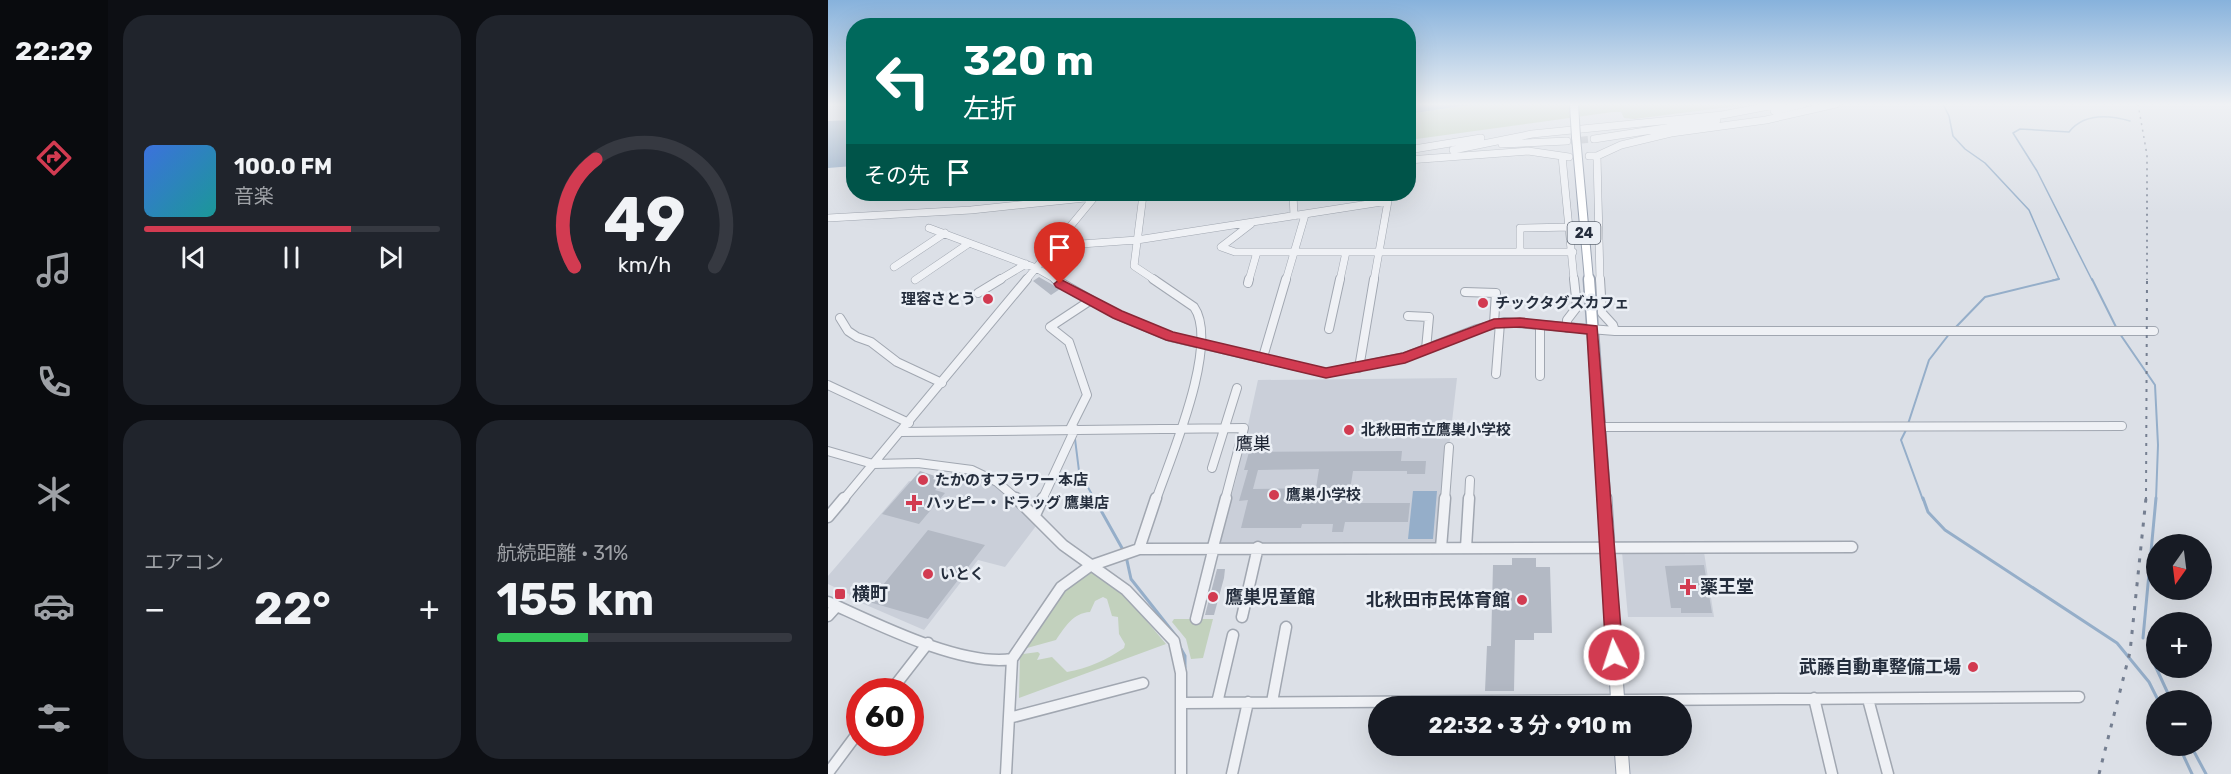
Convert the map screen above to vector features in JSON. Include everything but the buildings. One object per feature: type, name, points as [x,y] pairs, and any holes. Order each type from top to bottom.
[{"type":"main road","name":"24","points":[[1572,140],[1593,330],[1618,696]]},
{"type":"main road","points":[[1622,756],[1623,774]]},
{"type":"street","points":[[1416,149],[1468,140]]},
{"type":"street","points":[[1416,157],[1502,140]]},
{"type":"street","points":[[1453,150],[1557,140]]},
{"type":"street","points":[[1589,156],[1597,156],[1633,140]]},
{"type":"street","points":[[1621,145],[1642,140]]},
{"type":"street","points":[[1453,150],[1528,151],[1566,156],[1578,307],[1568,320],[1567,328]]},
{"type":"street","points":[[1416,158],[1528,151]]},
{"type":"street","points":[[1597,156],[1602,313],[1613,325],[1615,331]]},
{"type":"street","points":[[828,218],[917,214],[1053,201]]},
{"type":"street","points":[[828,517],[909,423],[1092,201]]},
{"type":"street","points":[[1139,549],[1182,428],[1199,367],[1202,320],[1200,312],[1134,266],[1142,201]]},
{"type":"street","points":[[1293,201],[1294,216]]},
{"type":"street","points":[[1057,243],[1081,244],[1137,240],[1388,201],[1359,368]]},
{"type":"street","points":[[1263,357],[1305,215]]},
{"type":"street","points":[[1253,223],[1221,247],[1235,252],[1573,252]]},
{"type":"street","points":[[1521,252],[1520,228],[1571,227]]},
{"type":"street","points":[[929,228],[1036,268],[1091,300],[1143,326],[1193,344],[1263,357],[1326,373],[1405,357],[1497,323],[1615,331],[2154,331]]},
{"type":"street","points":[[894,267],[945,233]]},
{"type":"street","points":[[915,280],[968,244]]},
{"type":"street","points":[[1248,283],[1257,252]]},
{"type":"street","points":[[1329,329],[1346,252]]},
{"type":"street","points":[[978,293],[1026,264]]},
{"type":"street","points":[[1465,292],[1496,293],[1497,374]]},
{"type":"street","points":[[1035,515],[1087,395],[1070,342],[1050,327],[1091,300]]},
{"type":"street","points":[[1408,316],[1429,317],[1426,349]]},
{"type":"street","points":[[840,318],[848,331],[857,337],[872,342],[897,362],[942,383]]},
{"type":"street","points":[[1540,326],[1540,376]]},
{"type":"street","points":[[828,384],[909,423]]},
{"type":"street","points":[[1212,468],[1237,388]]},
{"type":"street","points":[[1600,427],[2122,426]]},
{"type":"street","points":[[901,432],[1244,428],[1196,620]]},
{"type":"street","points":[[1441,548],[1449,447]]},
{"type":"street","points":[[828,451],[873,464],[918,463],[972,470],[997,482],[1035,515],[1063,545],[1126,590],[1174,641],[1181,673],[1181,774]]},
{"type":"street","points":[[1466,548],[1470,480]]},
{"type":"street","points":[[1242,617],[1258,547]]},
{"type":"street","points":[[1006,774],[1012,659],[1061,587],[1090,566],[1139,549],[1852,547]]},
{"type":"street","points":[[828,616],[833,604],[928,643],[1001,662],[1012,659]]},
{"type":"street","points":[[1272,702],[1286,627]]},
{"type":"street","points":[[1217,702],[1233,634]]},
{"type":"street","points":[[901,678],[928,643]]},
{"type":"street","points":[[1009,718],[1143,683]]},
{"type":"street","points":[[1692,701],[1814,698],[2079,697]]},
{"type":"street","points":[[1814,698],[1832,774]]},
{"type":"street","points":[[1868,699],[1888,774]]},
{"type":"street","points":[[1232,774],[1248,702]]},
{"type":"street","points":[[1181,703],[1368,702]]},
{"type":"street","points":[[828,773],[846,749]]},
{"type":"shaded area","name":"北秋田市立鷹巣小学校","points":[[1457,378],[1438,544],[1218,544],[1236,479],[1258,380]]},
{"type":"shaded area","points":[[954,469],[967,471],[996,484],[1039,522],[1005,567],[978,560],[924,630],[850,598],[849,594],[828,584],[828,576],[909,481],[937,489]]},
{"type":"shaded area","points":[[1622,552],[1704,552],[1714,617],[1628,617]]},
{"type":"green space","points":[[1091,571],[1123,593],[1166,644],[1019,698],[1020,655],[1061,593]],"holes":[[[1103,597],[1107,599],[1112,616],[1118,617],[1119,634],[1125,644],[1124,648],[1097,663],[1067,672],[1052,657],[1037,660],[1040,654],[1038,652],[1023,654],[1027,648],[1056,640],[1074,618],[1090,612],[1095,601]]]},
{"type":"green space","points":[[1174,619],[1213,619],[1203,658],[1191,659],[1186,639],[1172,622]]},
{"type":"water","points":[[828,140],[846,140],[846,167],[828,168]]},
{"type":"water","points":[[1413,491],[1437,491],[1433,539],[1408,539]]},
{"type":"waterway","points":[[1957,140],[1985,163],[2029,210],[2059,279]]},
{"type":"waterway","points":[[2017,140],[2037,171],[2092,280]]},
{"type":"waterway","points":[[1954,329],[1985,297],[2059,279]]},
{"type":"waterway","points":[[2053,280],[2059,279]]},
{"type":"waterway","points":[[2092,279],[2117,329]]},
{"type":"waterway","points":[[1908,424],[1929,360],[1950,333]]},
{"type":"waterway","points":[[2120,334],[2155,385],[2158,445],[2156,500]]},
{"type":"waterway","points":[[1906,430],[1901,440],[1923,500]]},
{"type":"waterway","points":[[1075,439],[1079,471],[1095,500]]},
{"type":"waterway","points":[[1094,498],[1122,548]]},
{"type":"waterway","points":[[1923,498],[1928,512],[1945,530],[2117,643],[2153,690]]},
{"type":"waterway","points":[[2143,638],[2156,498]]},
{"type":"waterway","points":[[1126,556],[1131,579],[1176,636]]},
{"type":"waterway","points":[[1180,647],[1185,656],[1185,667]]},
{"type":"waterway","points":[[2161,678],[2166,690]]},
{"type":"waterway","points":[[2184,756],[2192,774]]},
{"type":"waterway","points":[[2196,756],[2206,774]]},
{"type":"tunnel","points":[[1571,141],[1581,140]]},
{"type":"railway","points":[[2144,140],[2147,155],[2147,279]]},
{"type":"railway","points":[[2146,500],[2147,279]]},
{"type":"railway","points":[[2099,774],[2130,652],[2146,498]]},
{"type":"place","name":"理容さとう","points":[[988,299]]},
{"type":"place","name":"チックタグズカフェ","points":[[1483,303]]},
{"type":"place","name":"北秋田市立鷹巣小学校","points":[[1349,430]]},
{"type":"place","name":"たかのすフラワー 本店","points":[[923,480]]},
{"type":"place","name":"鷹巣小学校","points":[[1274,495]]},
{"type":"place","name":"ハッピー・ドラッグ 鷹巣店","points":[[914,503]]},
{"type":"place","name":"いとく","points":[[928,574]]},
{"type":"place","name":"薬王堂","points":[[1688,587]]},
{"type":"place","name":"横町","points":[[840,594]]},
{"type":"place","name":"鷹巣児童館","points":[[1213,597]]},
{"type":"place","name":"北秋田市民体育館","points":[[1522,600]]},
{"type":"place","name":"武藤自動車整備工場","points":[[1973,667]]},
{"type":"district","name":"鷹巣","points":[[1253,444]]},
{"type":"route","points":[[1060,284],[1117,315],[1170,337],[1326,373],[1405,357],[1494,323],[1520,323],[1593,330],[1614,655]]}]
